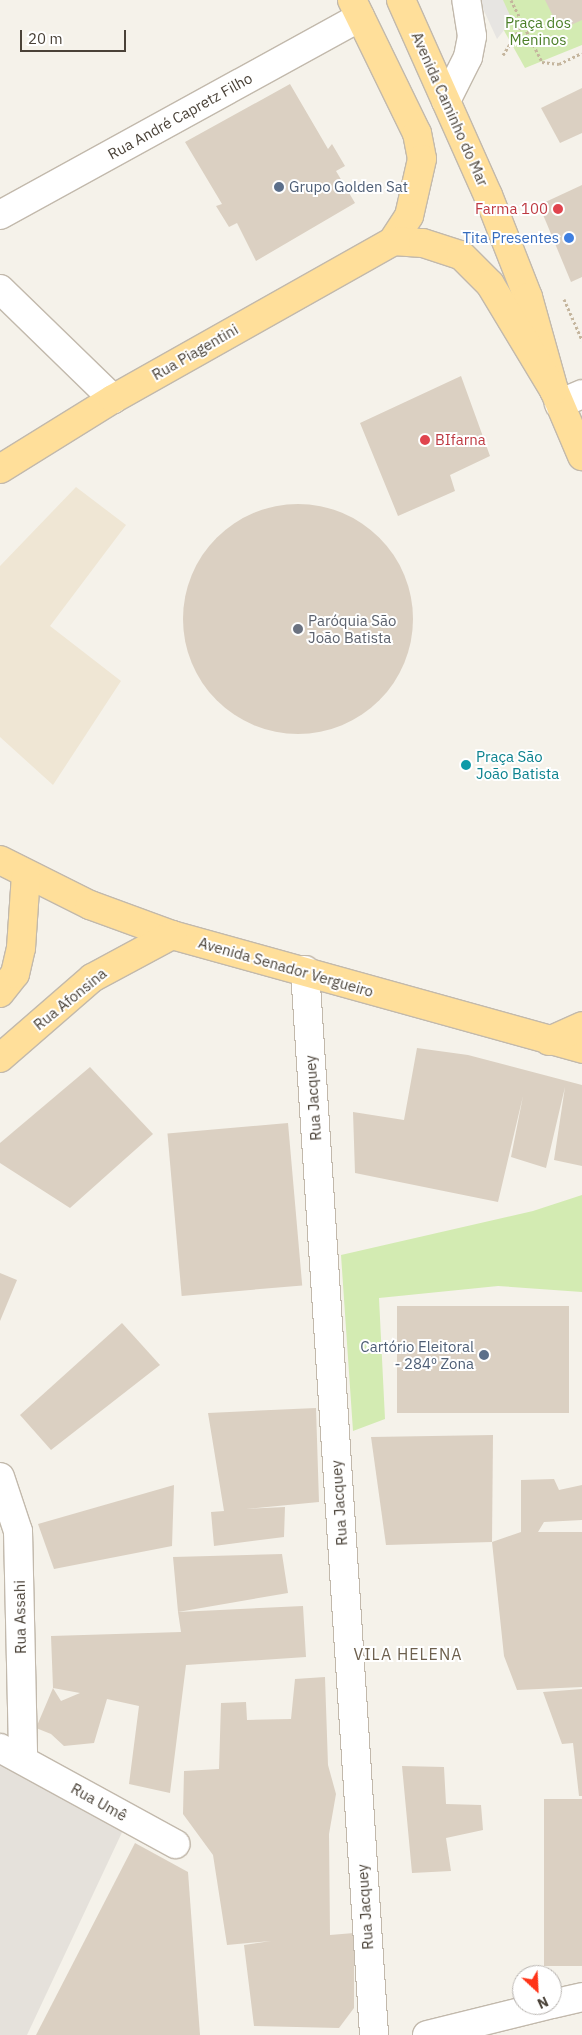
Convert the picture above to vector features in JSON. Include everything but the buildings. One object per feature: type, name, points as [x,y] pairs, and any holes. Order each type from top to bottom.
[{"type":"main road","name":"Avenida Caminho do Mar","points":[[401,0],[446,101],[528,296],[565,396],[582,456]]},
{"type":"main road","points":[[356,9],[417,133],[422,159],[415,201],[393,241]]},
{"type":"main road","name":"Avenida Caminho do Mar","points":[[393,241],[423,243],[462,255],[490,284],[565,396]]},
{"type":"main road","name":"Rua Piagentini","points":[[0,469],[113,399],[393,241]]},
{"type":"main road","name":"Avenida Senador Vergueiro","points":[[0,860],[90,905],[172,936],[305,970],[582,1049]]},
{"type":"main road","points":[[0,993],[15,974],[21,948],[26,874]]},
{"type":"main road","name":"Rua Afonsina","points":[[0,1058],[92,978],[172,936]]},
{"type":"main road","points":[[549,1040],[582,1026]]},
{"type":"street","points":[[446,101],[468,57],[472,36],[466,0]]},
{"type":"street","name":"Rua André Capretz Filho","points":[[0,215],[356,9]]},
{"type":"street","points":[[0,289],[113,399]]},
{"type":"street","name":"Rua Jacquey","points":[[305,970],[374,2035]]},
{"type":"street","name":"Rua Assahi","points":[[0,1477],[18,1531],[11,1754]]},
{"type":"street","name":"Rua Umê","points":[[11,1754],[175,1844]]},
{"type":"street","points":[[562,2002],[582,1997]]},
{"type":"street","points":[[427,2035],[512,2014]]},
{"type":"path","points":[[511,0],[542,62],[559,64],[582,52]]},
{"type":"shaded area","points":[[479,0],[503,0],[512,20],[497,39]]},
{"type":"shaded area","points":[[76,487],[126,525],[50,626],[121,681],[53,785],[0,737],[0,566]]},
{"type":"shaded area","points":[[0,1763],[125,1826],[27,2035],[0,2035]]},
{"type":"green space","name":"Praça dos Meninos","points":[[487,0],[582,0],[582,45],[525,68]]},
{"type":"green space","points":[[582,1195],[582,1292],[498,1286],[379,1298],[385,1419],[353,1431],[341,1255],[533,1211]]},
{"type":"place","name":"Grupo Golden Sat","points":[[279,187]]},
{"type":"place","name":"Farma 100","points":[[558,209]]},
{"type":"place","name":"Tita Presentes","points":[[569,238]]},
{"type":"place","name":"BIfarna","points":[[425,440]]},
{"type":"place","name":"Paróquia São João Batista","points":[[298,629]]},
{"type":"place","name":"Praça São João Batista","points":[[466,765]]},
{"type":"place","name":"Cartório Eleitoral - 284º Zona","points":[[484,1355]]},
{"type":"district","name":"VILA HELENA","points":[[408,1654]]}]
